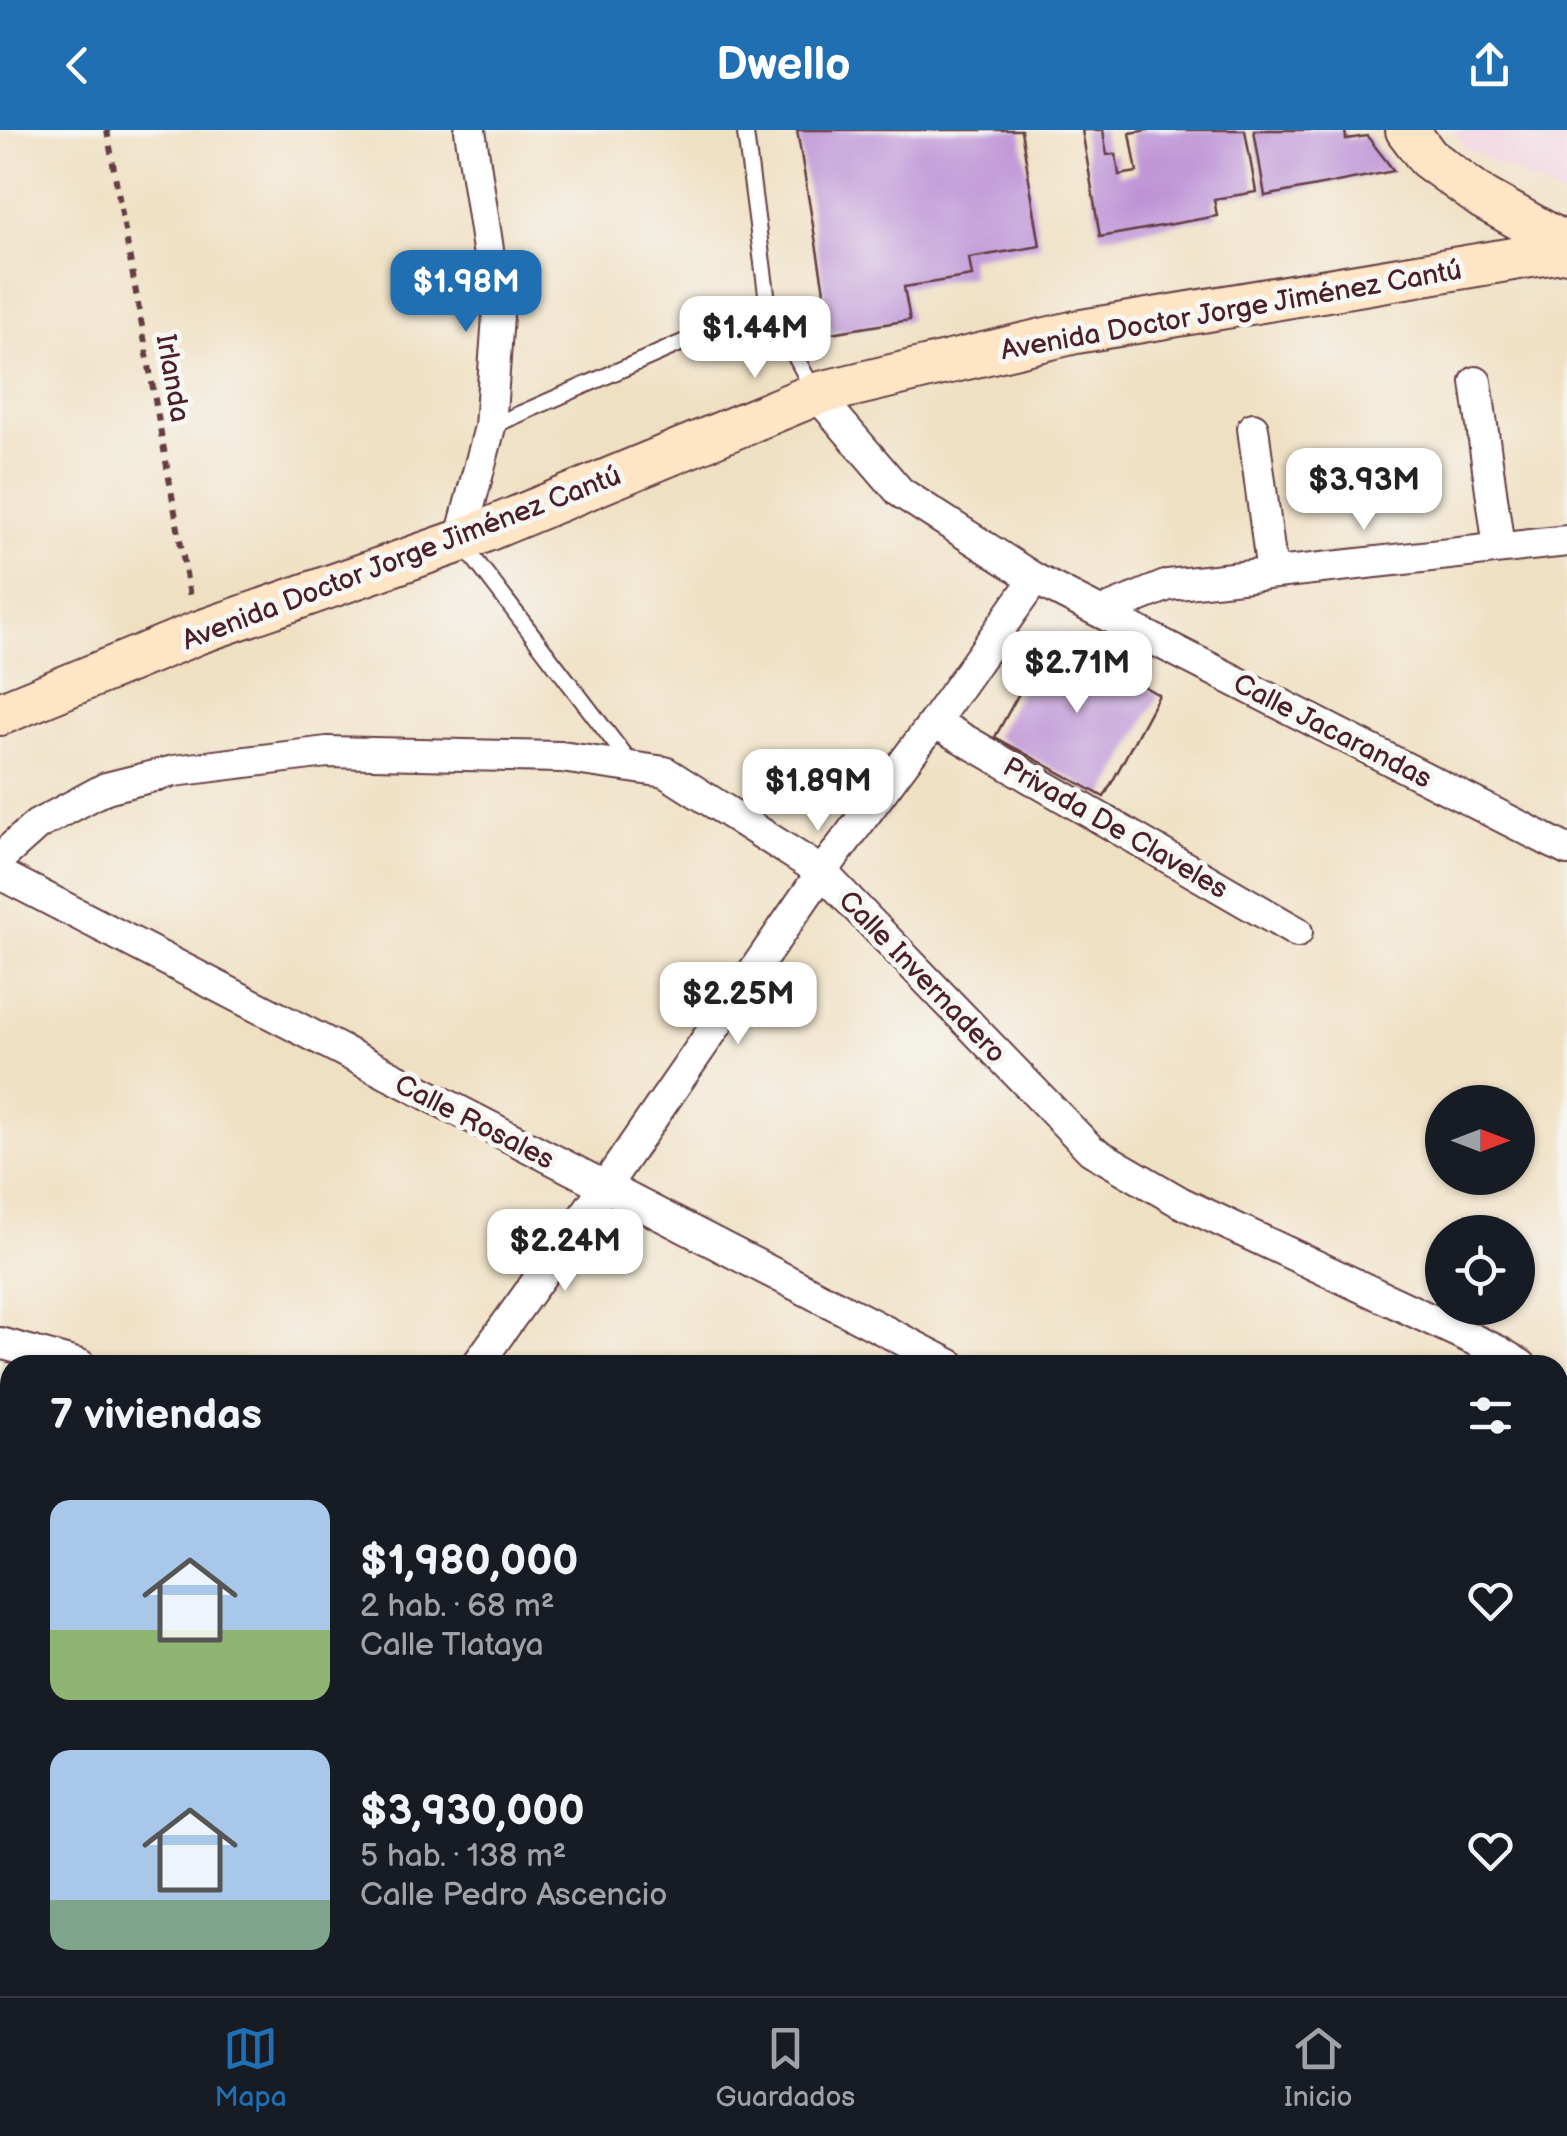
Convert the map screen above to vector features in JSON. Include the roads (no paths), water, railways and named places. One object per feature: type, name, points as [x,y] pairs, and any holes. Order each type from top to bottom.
[{"type":"main road","points":[[1407,130],[1428,158],[1483,198],[1567,248]]},
{"type":"main road","name":"Avenida Doctor Jorge Jiménez Cantú","points":[[0,714],[197,633],[460,541],[816,394],[1076,332],[1567,248]]},
{"type":"street","points":[[460,541],[490,427],[498,316],[470,130]]},
{"type":"street","points":[[1476,382],[1499,548]]},
{"type":"street","name":"Calle Jacarandas","points":[[816,394],[900,492],[1035,578],[1567,850]]},
{"type":"street","points":[[1253,428],[1272,573]]},
{"type":"street","points":[[1102,612],[1168,585],[1567,541]]},
{"type":"street","points":[[484,1355],[822,872],[1035,578]]},
{"type":"street","name":"Privada De Claveles","points":[[934,722],[1297,932]]},
{"type":"street","name":"Calle Invernadero","points":[[0,858],[37,825],[106,788],[174,771],[327,752],[561,757],[665,772],[822,872],[1091,1150],[1180,1202],[1505,1355]]},
{"type":"street","name":"Calle Rosales","points":[[0,874],[930,1355]]},
{"type":"street","points":[[0,1343],[44,1355]]},
{"type":"lane","points":[[745,130],[768,305],[816,394]]},
{"type":"lane","points":[[490,427],[768,305]]},
{"type":"lane","points":[[460,541],[634,767]]}]
